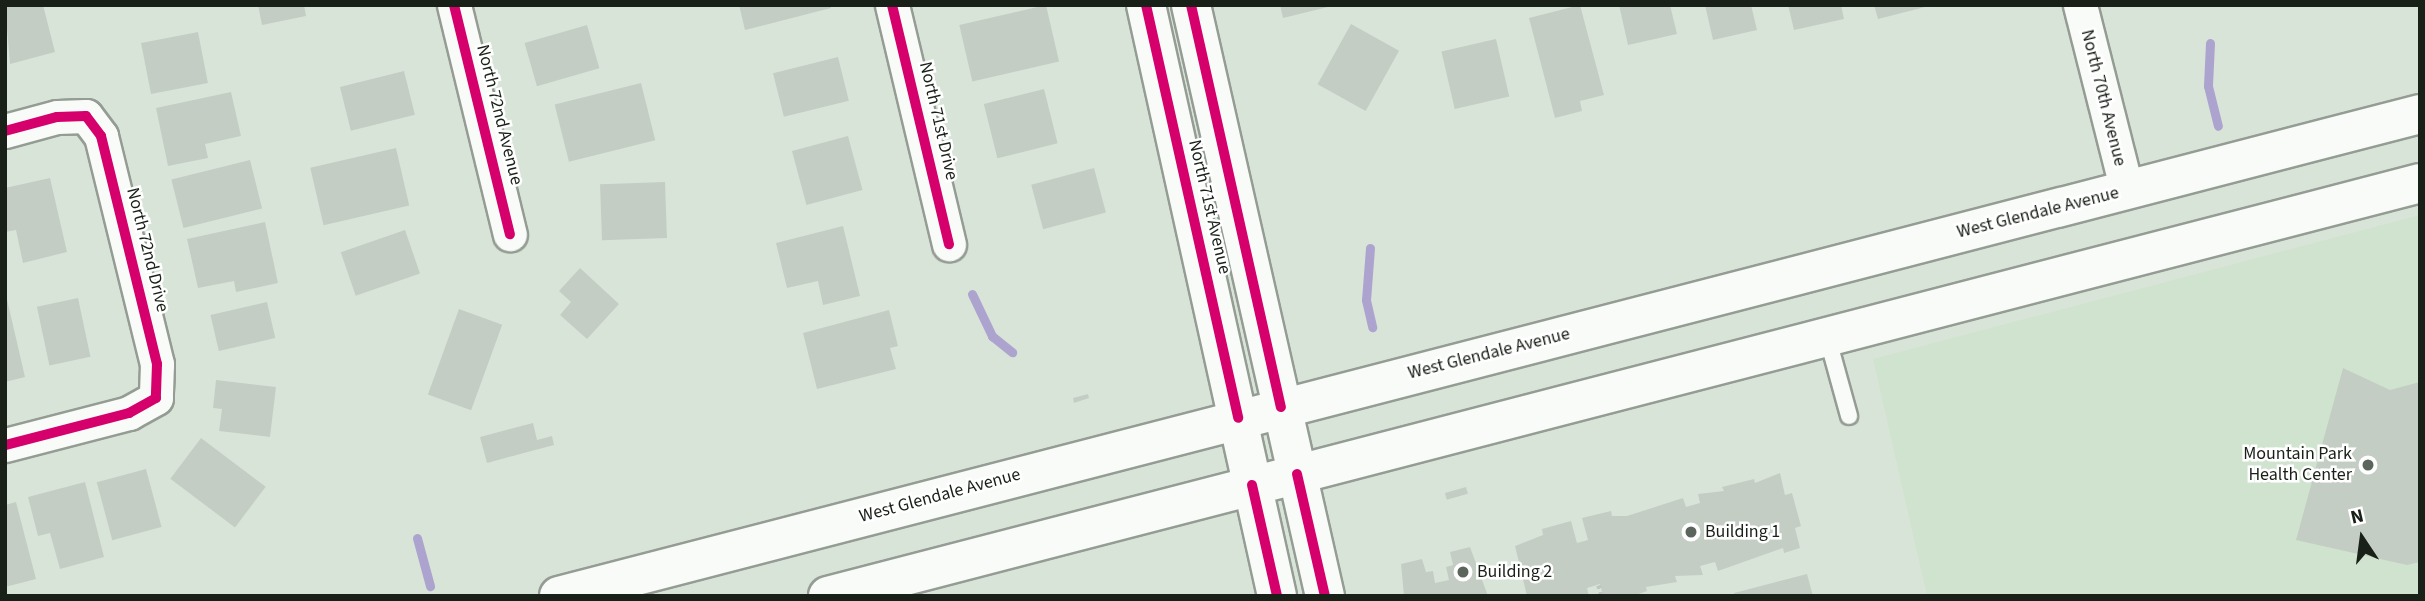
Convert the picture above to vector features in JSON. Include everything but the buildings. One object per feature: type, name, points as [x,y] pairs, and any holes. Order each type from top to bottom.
[{"type":"main road","name":"North 71st Avenue","points":[[1146,5],[1277,596]]},
{"type":"main road","name":"North 71st Avenue","points":[[1191,5],[1325,596]]},
{"type":"main road","name":"West Glendale Avenue","points":[[559,596],[2420,114]]},
{"type":"main road","points":[[828,596],[2420,183]]},
{"type":"street","name":"North 72nd Avenue","points":[[454,5],[510,234]]},
{"type":"street","name":"North 71st Drive","points":[[892,5],[949,244]]},
{"type":"street","name":"North 70th Avenue","points":[[2080,5],[2127,191]]},
{"type":"street","name":"North 72nd Drive","points":[[5,131],[57,117],[86,116],[102,136],[157,364],[156,398],[129,413],[5,444]]},
{"type":"lane","points":[[1827,336],[1849,416]]},
{"type":"path","points":[[1599,585],[1602,596]]},
{"type":"shaded area","points":[[2420,215],[2420,596],[1927,596],[1873,359]]},
{"type":"waterway","points":[[2210,43],[2208,86],[2218,126]]},
{"type":"waterway","points":[[1370,248],[1366,300],[1372,327]]},
{"type":"waterway","points":[[972,294],[992,336],[1012,352]]},
{"type":"waterway","points":[[417,538],[430,586]]},
{"type":"cycle path","points":[[454,5],[510,234]]},
{"type":"cycle path","points":[[892,5],[949,244]]},
{"type":"cycle path","points":[[1146,5],[1238,418]]},
{"type":"cycle path","points":[[1191,5],[1281,407]]},
{"type":"cycle path","points":[[5,131],[57,117],[86,116],[101,136],[157,364],[156,398],[129,413],[5,445]]},
{"type":"cycle path","points":[[1297,474],[1325,596]]},
{"type":"cycle path","points":[[1252,485],[1277,596]]},
{"type":"place","name":"Mountain Park Health Center","points":[[2368,465]]},
{"type":"place","name":"Building 1","points":[[1691,532]]},
{"type":"place","name":"Building 2","points":[[1463,572]]}]
